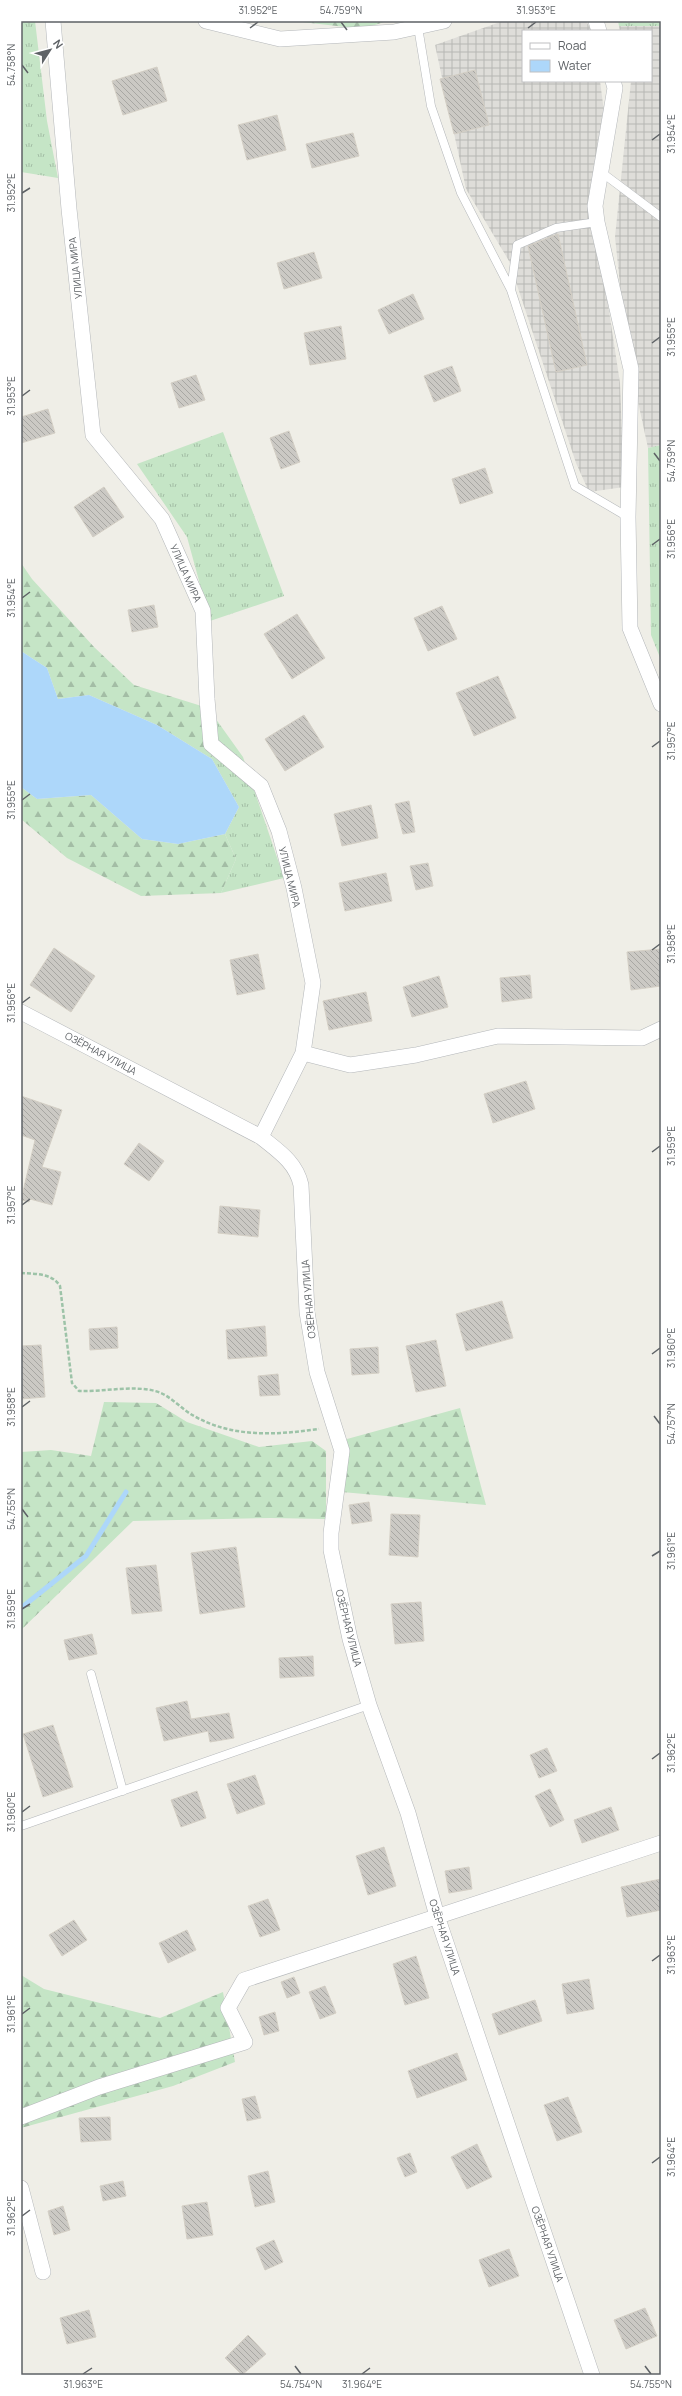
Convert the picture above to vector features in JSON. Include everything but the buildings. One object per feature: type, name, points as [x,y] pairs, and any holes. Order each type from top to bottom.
[{"type":"street","name":"УЛИЦА МИРА","points":[[53,21],[69,209],[92,435],[162,519],[203,611],[206,699],[211,744],[261,786],[279,831],[294,888],[313,983],[303,1052],[261,1137]]},
{"type":"street","points":[[206,21],[280,40],[394,32],[444,21]]},
{"type":"street","points":[[613,82],[615,88],[595,206],[597,222],[632,369],[628,517],[630,628],[661,704]]},
{"type":"street","name":"ОЗЁРНАЯ УЛИЦА","points":[[21,1012],[261,1137],[290,1162],[299,1176],[307,1312],[317,1372],[342,1451],[331,1533],[332,1562],[350,1639],[369,1705],[408,1813],[437,1916],[592,2375]]},
{"type":"street","points":[[303,1052],[350,1065],[416,1054],[498,1036],[642,1038],[661,1029]]},
{"type":"street","points":[[21,2117],[99,2087],[245,2042],[228,2008],[244,1980],[661,1843]]},
{"type":"street","points":[[21,2188],[43,2272]]},
{"type":"lane","points":[[418,27],[431,106],[461,193],[511,290],[575,486],[628,517]]},
{"type":"lane","points":[[601,172],[661,217]]},
{"type":"lane","points":[[511,290],[517,246],[556,228],[597,222]]},
{"type":"lane","points":[[91,1674],[123,1791]]},
{"type":"lane","points":[[21,1826],[369,1705]]},
{"type":"path","points":[[21,1273],[48,1276],[56,1280],[60,1286],[72,1383],[79,1391],[111,1389],[156,1391],[194,1416],[225,1428],[244,1433],[296,1432],[334,1426]]},
{"type":"shaded area","points":[[503,21],[586,21],[591,30],[522,30],[522,82],[600,82],[605,119],[594,212],[620,383],[624,487],[589,492],[576,463],[509,261],[466,189],[435,45]]},
{"type":"shaded area","points":[[619,26],[661,26],[661,445],[648,448],[627,351],[615,237],[631,82],[652,82],[652,30],[620,30]]},
{"type":"green space","points":[[21,21],[35,21],[47,121],[58,178],[21,172]]},
{"type":"green space","points":[[293,21],[387,21],[363,29]]},
{"type":"green space","points":[[618,21],[661,21],[661,26],[619,26]]},
{"type":"green space","points":[[223,432],[284,596],[210,621],[187,537],[137,464]]},
{"type":"green space","points":[[661,445],[661,660],[651,635],[648,448]]},
{"type":"green space","points":[[21,563],[32,579],[94,647],[134,685],[208,708],[212,759],[157,725],[89,695],[58,699],[47,668],[21,651]]},
{"type":"green space","points":[[208,708],[243,757],[284,878],[221,893],[236,859],[225,834],[239,807],[212,759]]},
{"type":"green space","points":[[21,787],[37,799],[91,795],[142,839],[178,844],[225,834],[236,859],[221,893],[141,896],[67,858],[21,819]]},
{"type":"green space","points":[[104,1402],[156,1403],[187,1422],[259,1447],[312,1441],[326,1451],[326,1519],[271,1518],[133,1521],[21,1630],[21,1452],[51,1450],[91,1456]]},
{"type":"green space","points":[[460,1408],[486,1505],[342,1492],[347,1439]]},
{"type":"green space","points":[[21,1975],[44,1989],[160,2018],[223,1992],[235,2062],[173,2086],[21,2128]]},
{"type":"water","points":[[21,651],[47,668],[58,699],[89,695],[157,725],[212,759],[239,807],[225,834],[178,844],[142,839],[91,795],[37,799],[21,787]]},
{"type":"waterway","points":[[21,1608],[86,1556],[126,1492]]}]
